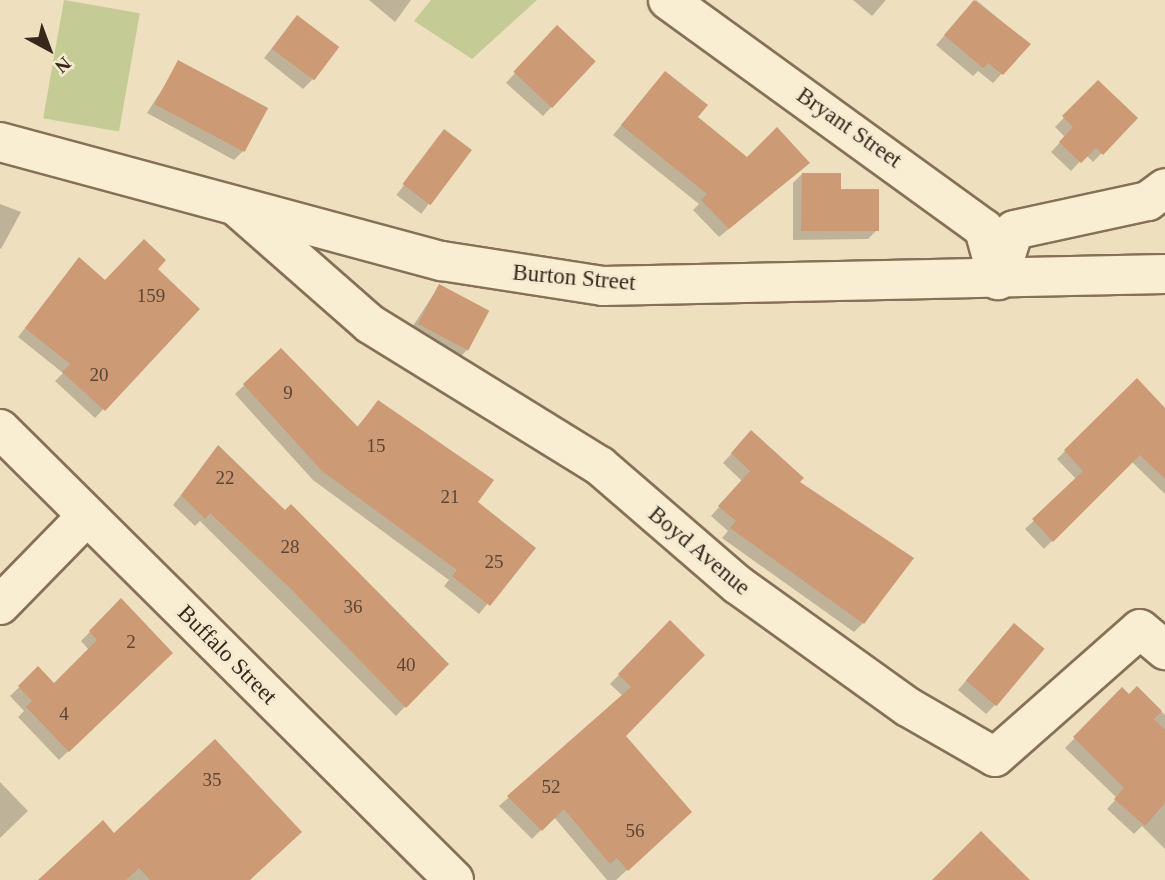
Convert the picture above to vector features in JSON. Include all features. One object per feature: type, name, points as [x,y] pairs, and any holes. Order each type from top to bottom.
[{"type":"street","name":"Bryant Street","points":[[668,0],[984,229],[999,280]]},
{"type":"street","name":"Burton Street","points":[[0,142],[229,201],[442,261],[603,286],[999,280],[1165,274]]},
{"type":"street","points":[[999,280],[1014,230],[1148,201],[1165,188]]},
{"type":"street","name":"Boyd Avenue","points":[[229,201],[370,324],[600,466],[738,585],[908,707],[995,757],[1140,629],[1165,650]]},
{"type":"street","name":"Buffalo Street","points":[[0,429],[454,880]]},
{"type":"street","points":[[0,605],[87,516]]},
{"type":"green space","points":[[64,0],[140,13],[119,132],[43,118]]},
{"type":"green space","points":[[431,0],[537,0],[472,59],[414,21]]},
{"type":"building","points":[[974,0],[1031,44],[1003,75],[988,63],[983,68],[944,35]]},
{"type":"building","points":[[297,15],[339,47],[314,80],[272,49]]},
{"type":"building","points":[[557,25],[596,61],[552,108],[513,72]]},
{"type":"building","points":[[178,60],[268,108],[245,152],[155,104]]},
{"type":"building","points":[[665,71],[708,105],[698,117],[747,157],[777,127],[810,163],[729,229],[701,200],[707,194],[621,125]]},
{"type":"building","points":[[1098,80],[1138,118],[1103,155],[1096,148],[1081,163],[1059,142],[1073,127],[1062,116]]},
{"type":"building","points":[[444,129],[472,150],[430,205],[402,184]]},
{"type":"building","points":[[802,173],[841,173],[841,189],[879,189],[879,231],[801,231]]},
{"type":"building","points":[[144,239],[166,260],[158,269],[200,309],[105,411],[62,372],[70,364],[25,328],[79,257],[105,280]]},
{"type":"building","points":[[439,284],[489,311],[468,350],[418,324]]},
{"type":"building","points":[[281,348],[358,427],[378,400],[494,480],[478,502],[536,548],[490,606],[452,576],[457,570],[322,471],[243,384]]},
{"type":"building","points":[[1137,378],[1165,408],[1165,479],[1140,455],[1053,542],[1032,519],[1083,471],[1064,450]]},
{"type":"building","points":[[751,430],[804,478],[800,482],[914,558],[864,624],[730,528],[736,521],[718,506],[750,471],[731,453]]},
{"type":"building","points":[[218,445],[285,510],[291,504],[449,664],[406,708],[290,588],[210,513],[205,519],[181,495]]},
{"type":"building","points":[[121,598],[173,653],[69,752],[26,707],[32,701],[18,686],[38,666],[54,683],[97,640],[89,631]]},
{"type":"building","points":[[670,620],[705,655],[626,736],[692,812],[628,871],[617,858],[610,864],[564,809],[542,831],[507,796],[631,687],[618,674]]},
{"type":"building","points":[[1014,623],[1045,649],[996,706],[966,680]]},
{"type":"building","points":[[1137,686],[1162,711],[1154,719],[1165,730],[1165,803],[1145,826],[1114,799],[1124,788],[1073,737],[1122,687],[1129,694]]},
{"type":"building","points":[[215,739],[302,832],[250,880],[150,880],[139,868],[126,880],[38,880],[103,820],[114,833]]},
{"type":"building","points":[[981,831],[1030,880],[932,880]]}]
